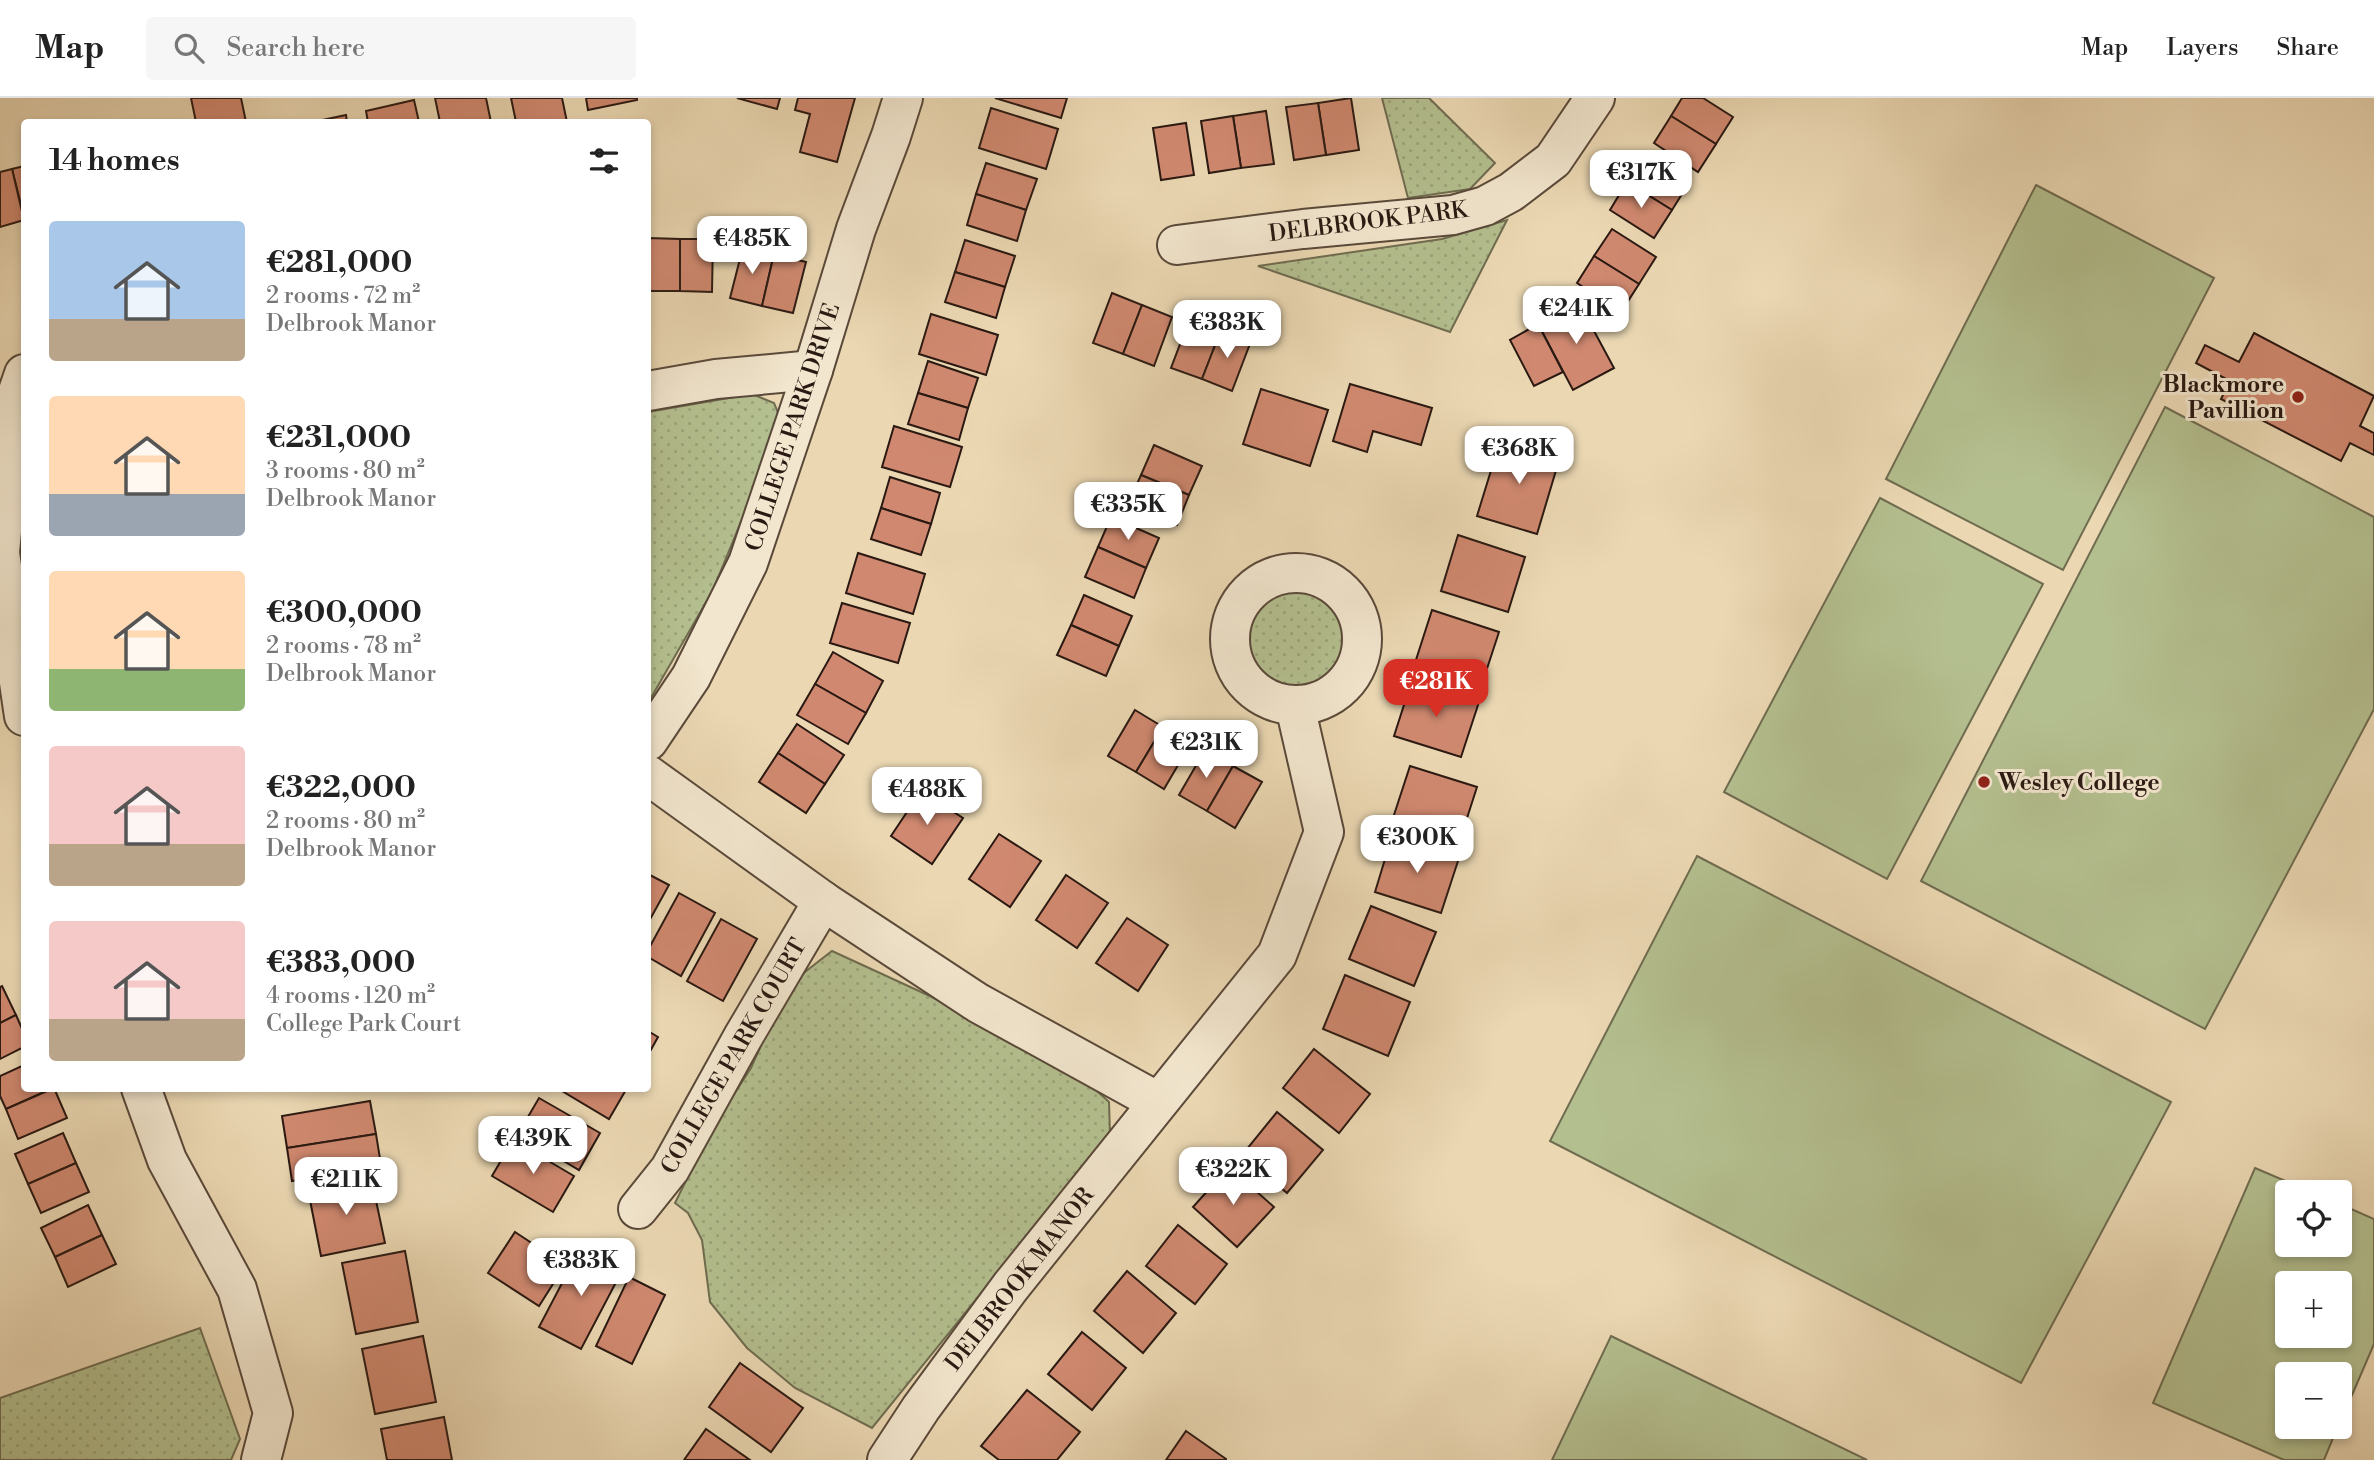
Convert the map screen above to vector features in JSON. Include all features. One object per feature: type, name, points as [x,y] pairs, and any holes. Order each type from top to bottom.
[{"type":"street","name":"COLLEGE PARK DRIVE","points":[[651,737],[691,677],[748,563],[813,370],[856,229],[903,98]]},
{"type":"street","name":"DELBROOK PARK","points":[[1177,245],[1303,229],[1453,215],[1485,206],[1511,192],[1553,160],[1595,98]]},
{"type":"street","points":[[651,390],[716,379],[813,370]]},
{"type":"street","points":[[21,383],[15,400],[0,552],[21,696]]},
{"type":"street","name":"DELBROOK MANOR","points":[[887,1460],[921,1408],[1011,1286],[1277,955],[1324,832],[1295,706]]},
{"type":"street","points":[[651,777],[823,901],[978,1003],[1158,1102]]},
{"type":"street","name":"COLLEGE PARK COURT","points":[[638,1209],[670,1169],[823,901]]},
{"type":"street","points":[[142,1092],[167,1160],[237,1289],[273,1413],[261,1460]]},
{"type":"green space","points":[[1382,98],[1429,98],[1495,163],[1470,189],[1408,198]]},
{"type":"green space","points":[[2036,185],[2214,278],[2063,570],[1886,479]]},
{"type":"green space","points":[[1507,220],[1450,332],[1258,266],[1442,239]]},
{"type":"green space","points":[[752,394],[774,403],[782,422],[713,590],[651,698],[651,411]]},
{"type":"green space","points":[[2165,407],[2374,517],[2374,709],[2205,1029],[1921,881]]},
{"type":"green space","points":[[1880,498],[2043,584],[1887,879],[1724,792]]},
{"type":"green space","points":[[1297,585],[1318,590],[1336,601],[1347,619],[1352,640],[1347,661],[1336,679],[1318,690],[1297,695],[1276,690],[1258,679],[1247,661],[1242,640],[1247,619],[1258,601],[1276,590]]},
{"type":"green space","points":[[1697,856],[2171,1102],[2021,1383],[1550,1141]]},
{"type":"green space","points":[[832,951],[932,997],[1086,1081],[1109,1102],[1110,1134],[872,1428],[795,1388],[747,1348],[710,1302],[702,1240],[688,1213],[675,1203],[712,1128],[751,1068],[787,986]]},
{"type":"green space","points":[[2255,1168],[2283,1180],[2275,1180],[2275,1257],[2352,1257],[2352,1209],[2374,1219],[2374,1344],[2352,1395],[2352,1362],[2275,1362],[2275,1439],[2333,1439],[2324,1460],[2284,1460],[2153,1403]]},
{"type":"green space","points":[[200,1328],[240,1439],[231,1460],[0,1460],[0,1398]]},
{"type":"green space","points":[[1611,1336],[1867,1460],[1552,1460]]},
{"type":"building","points":[[191,98],[241,98],[245,119],[195,119]]},
{"type":"building","points":[[435,98],[486,98],[490,119],[439,119]]},
{"type":"building","points":[[511,98],[562,98],[566,119],[515,119]]},
{"type":"building","points":[[586,98],[637,98],[637,100],[588,110]]},
{"type":"building","points":[[737,98],[780,98],[777,109]]},
{"type":"building","points":[[798,98],[855,98],[837,162],[800,152],[810,114],[795,110]]},
{"type":"building","points":[[995,98],[1067,98],[1061,118]]},
{"type":"building","points":[[1351,98],[1359,150],[1326,155],[1318,103]]},
{"type":"building","points":[[1682,98],[1703,98],[1733,117],[1716,144],[1671,116]]},
{"type":"building","points":[[414,100],[418,119],[367,119],[366,111]]},
{"type":"building","points":[[1318,103],[1326,155],[1294,160],[1286,107]]},
{"type":"building","points":[[991,108],[1058,129],[1046,169],[979,148]]},
{"type":"building","points":[[1266,111],[1274,164],[1241,168],[1233,116]]},
{"type":"building","points":[[346,115],[347,119],[327,119]]},
{"type":"building","points":[[1233,116],[1241,168],[1209,173],[1201,121]]},
{"type":"building","points":[[1671,116],[1716,144],[1698,172],[1654,143]]},
{"type":"building","points":[[1186,123],[1194,175],[1161,180],[1153,128]]},
{"type":"building","points":[[1645,155],[1689,183],[1672,210],[1627,182]]},
{"type":"building","points":[[986,163],[1037,179],[1026,210],[976,194]]},
{"type":"building","points":[[21,167],[21,205],[12,169]]},
{"type":"building","points":[[12,169],[21,207],[21,221],[0,227],[0,172]]},
{"type":"building","points":[[1627,182],[1672,210],[1654,238],[1610,210]]},
{"type":"building","points":[[976,194],[1026,210],[1017,241],[967,225]]},
{"type":"building","points":[[1612,229],[1656,257],[1639,284],[1594,256]]},
{"type":"building","points":[[651,238],[680,239],[680,291],[651,291]]},
{"type":"building","points":[[680,239],[713,239],[712,292],[680,291]]},
{"type":"building","points":[[965,240],[1015,256],[1005,287],[955,272]]},
{"type":"building","points":[[743,247],[774,254],[762,306],[730,298]]},
{"type":"building","points":[[774,254],[806,262],[793,313],[762,306]]},
{"type":"building","points":[[1594,256],[1639,284],[1621,312],[1577,283]]},
{"type":"building","points":[[955,272],[1005,287],[996,318],[945,302]]},
{"type":"building","points":[[1112,293],[1142,305],[1123,354],[1093,343]]},
{"type":"building","points":[[1579,303],[1614,368],[1573,390],[1538,324]]},
{"type":"building","points":[[1142,305],[1172,317],[1154,366],[1123,354]]},
{"type":"building","points":[[931,314],[998,335],[986,375],[919,354]]},
{"type":"building","points":[[1190,318],[1221,330],[1202,379],[1171,368]]},
{"type":"building","points":[[1538,324],[1563,372],[1534,386],[1510,340]]},
{"type":"building","points":[[1221,330],[1251,341],[1232,391],[1202,379]]},
{"type":"building","name":"Blackmore Pavillion","points":[[2254,333],[2374,396],[2360,426],[2374,433],[2374,455],[2350,443],[2341,461],[2221,399],[2230,381],[2196,363],[2205,345],[2239,362]]},
{"type":"building","points":[[928,361],[978,378],[968,408],[918,393]]},
{"type":"building","points":[[1350,384],[1432,408],[1421,445],[1373,431],[1367,452],[1333,441]]},
{"type":"building","points":[[1261,389],[1328,410],[1310,466],[1243,444]]},
{"type":"building","points":[[918,393],[968,408],[959,440],[908,424]]},
{"type":"building","points":[[894,426],[962,447],[950,487],[882,467]]},
{"type":"building","points":[[1501,438],[1560,457],[1537,534],[1477,516]]},
{"type":"building","points":[[1154,445],[1202,466],[1189,495],[1141,475]]},
{"type":"building","points":[[1141,475],[1189,495],[1177,525],[1128,504]]},
{"type":"building","points":[[890,477],[940,493],[931,524],[881,508]]},
{"type":"building","points":[[881,508],[931,524],[921,555],[871,539]]},
{"type":"building","points":[[1111,517],[1159,538],[1146,568],[1098,547]]},
{"type":"building","points":[[1458,535],[1525,557],[1508,612],[1441,591]]},
{"type":"building","points":[[1098,547],[1146,568],[1134,598],[1085,577]]},
{"type":"building","points":[[858,553],[925,574],[913,614],[846,593]]},
{"type":"building","points":[[1084,595],[1132,616],[1119,646],[1071,625]]},
{"type":"building","points":[[842,603],[910,623],[898,663],[830,643]]},
{"type":"building","points":[[1432,610],[1499,632],[1481,687],[1414,666]]},
{"type":"building","points":[[1071,625],[1119,646],[1106,676],[1057,655]]},
{"type":"building","points":[[833,652],[883,681],[866,713],[815,684]]},
{"type":"building","points":[[1412,680],[1479,702],[1461,757],[1394,736]]},
{"type":"building","points":[[815,684],[866,713],[848,744],[797,715]]},
{"type":"building","points":[[1135,710],[1163,727],[1136,772],[1108,756]]},
{"type":"building","points":[[797,724],[844,755],[825,784],[778,753]]},
{"type":"building","points":[[1163,727],[1191,743],[1164,789],[1136,772]]},
{"type":"building","points":[[1205,750],[1233,766],[1207,811],[1179,795]]},
{"type":"building","points":[[778,753],[825,784],[806,813],[759,782]]},
{"type":"building","points":[[1233,766],[1262,782],[1235,828],[1207,811]]},
{"type":"building","points":[[1410,766],[1477,787],[1459,843],[1392,821]]},
{"type":"building","points":[[921,791],[963,818],[932,864],[891,836]]},
{"type":"building","points":[[999,834],[1041,861],[1010,907],[969,879]]},
{"type":"building","points":[[1392,836],[1459,858],[1441,913],[1375,892]]},
{"type":"building","points":[[1066,875],[1108,903],[1077,948],[1036,920]]},
{"type":"building","points":[[651,876],[669,885],[651,918]]},
{"type":"building","points":[[679,893],[715,913],[681,976],[651,959],[651,944]]},
{"type":"building","points":[[1371,906],[1436,932],[1414,986],[1349,959]]},
{"type":"building","points":[[1127,918],[1168,945],[1138,991],[1096,963]]},
{"type":"building","points":[[721,919],[757,939],[723,1001],[687,981]]},
{"type":"building","points":[[1345,975],[1410,1002],[1388,1056],[1323,1029]]},
{"type":"building","points":[[2,986],[16,1015],[0,1023],[0,987]]},
{"type":"building","points":[[16,1015],[21,1026],[21,1048],[0,1059],[0,1023]]},
{"type":"building","points":[[651,1033],[658,1037],[651,1050]]},
{"type":"building","points":[[1314,1049],[1370,1094],[1339,1133],[1283,1088]]},
{"type":"building","points":[[21,1066],[21,1092],[44,1092],[6,1109],[0,1096],[0,1076]]},
{"type":"building","points":[[45,1092],[56,1092],[67,1118],[18,1139],[6,1109]]},
{"type":"building","points":[[564,1092],[625,1092],[609,1119]]},
{"type":"building","points":[[539,1098],[600,1133],[579,1170],[518,1134]]},
{"type":"building","points":[[370,1101],[376,1134],[287,1148],[282,1116]]},
{"type":"building","points":[[1277,1112],[1323,1150],[1287,1193],[1242,1155]]},
{"type":"building","points":[[63,1133],[76,1163],[28,1184],[15,1154]]},
{"type":"building","points":[[376,1134],[381,1165],[292,1181],[287,1148]]},
{"type":"building","points":[[513,1140],[574,1176],[553,1212],[492,1176]]},
{"type":"building","points":[[76,1163],[89,1192],[41,1213],[28,1184]]},
{"type":"building","points":[[1229,1167],[1274,1207],[1237,1247],[1193,1207]]},
{"type":"building","points":[[371,1177],[385,1243],[321,1256],[308,1190]]},
{"type":"building","points":[[88,1205],[102,1235],[55,1257],[41,1228]]},
{"type":"building","points":[[1178,1225],[1227,1264],[1195,1304],[1146,1266]]},
{"type":"building","points":[[515,1232],[565,1265],[539,1306],[488,1273]]},
{"type":"building","points":[[102,1235],[116,1264],[68,1287],[55,1257]]},
{"type":"building","points":[[581,1247],[623,1269],[581,1349],[539,1327]]},
{"type":"building","points":[[405,1251],[418,1322],[356,1334],[342,1263]]},
{"type":"building","points":[[1127,1271],[1176,1313],[1143,1353],[1094,1311]]},
{"type":"building","points":[[629,1277],[665,1295],[632,1364],[596,1346]]},
{"type":"building","points":[[1082,1332],[1126,1368],[1092,1410],[1048,1374]]},
{"type":"building","points":[[423,1336],[436,1402],[375,1414],[362,1349]]},
{"type":"building","points":[[740,1363],[803,1408],[771,1452],[709,1407]]},
{"type":"building","points":[[1027,1390],[1080,1432],[1057,1460],[999,1460],[981,1446]]},
{"type":"building","points":[[444,1417],[452,1460],[387,1460],[381,1429]]},
{"type":"building","points":[[706,1429],[750,1460],[684,1460]]},
{"type":"building","points":[[1186,1431],[1226,1459],[1226,1460],[1166,1460]]},
{"type":"place","name":"Blackmore Pavillion","points":[[2298,397]]},
{"type":"place","name":"Wesley College","points":[[1984,782]]}]
